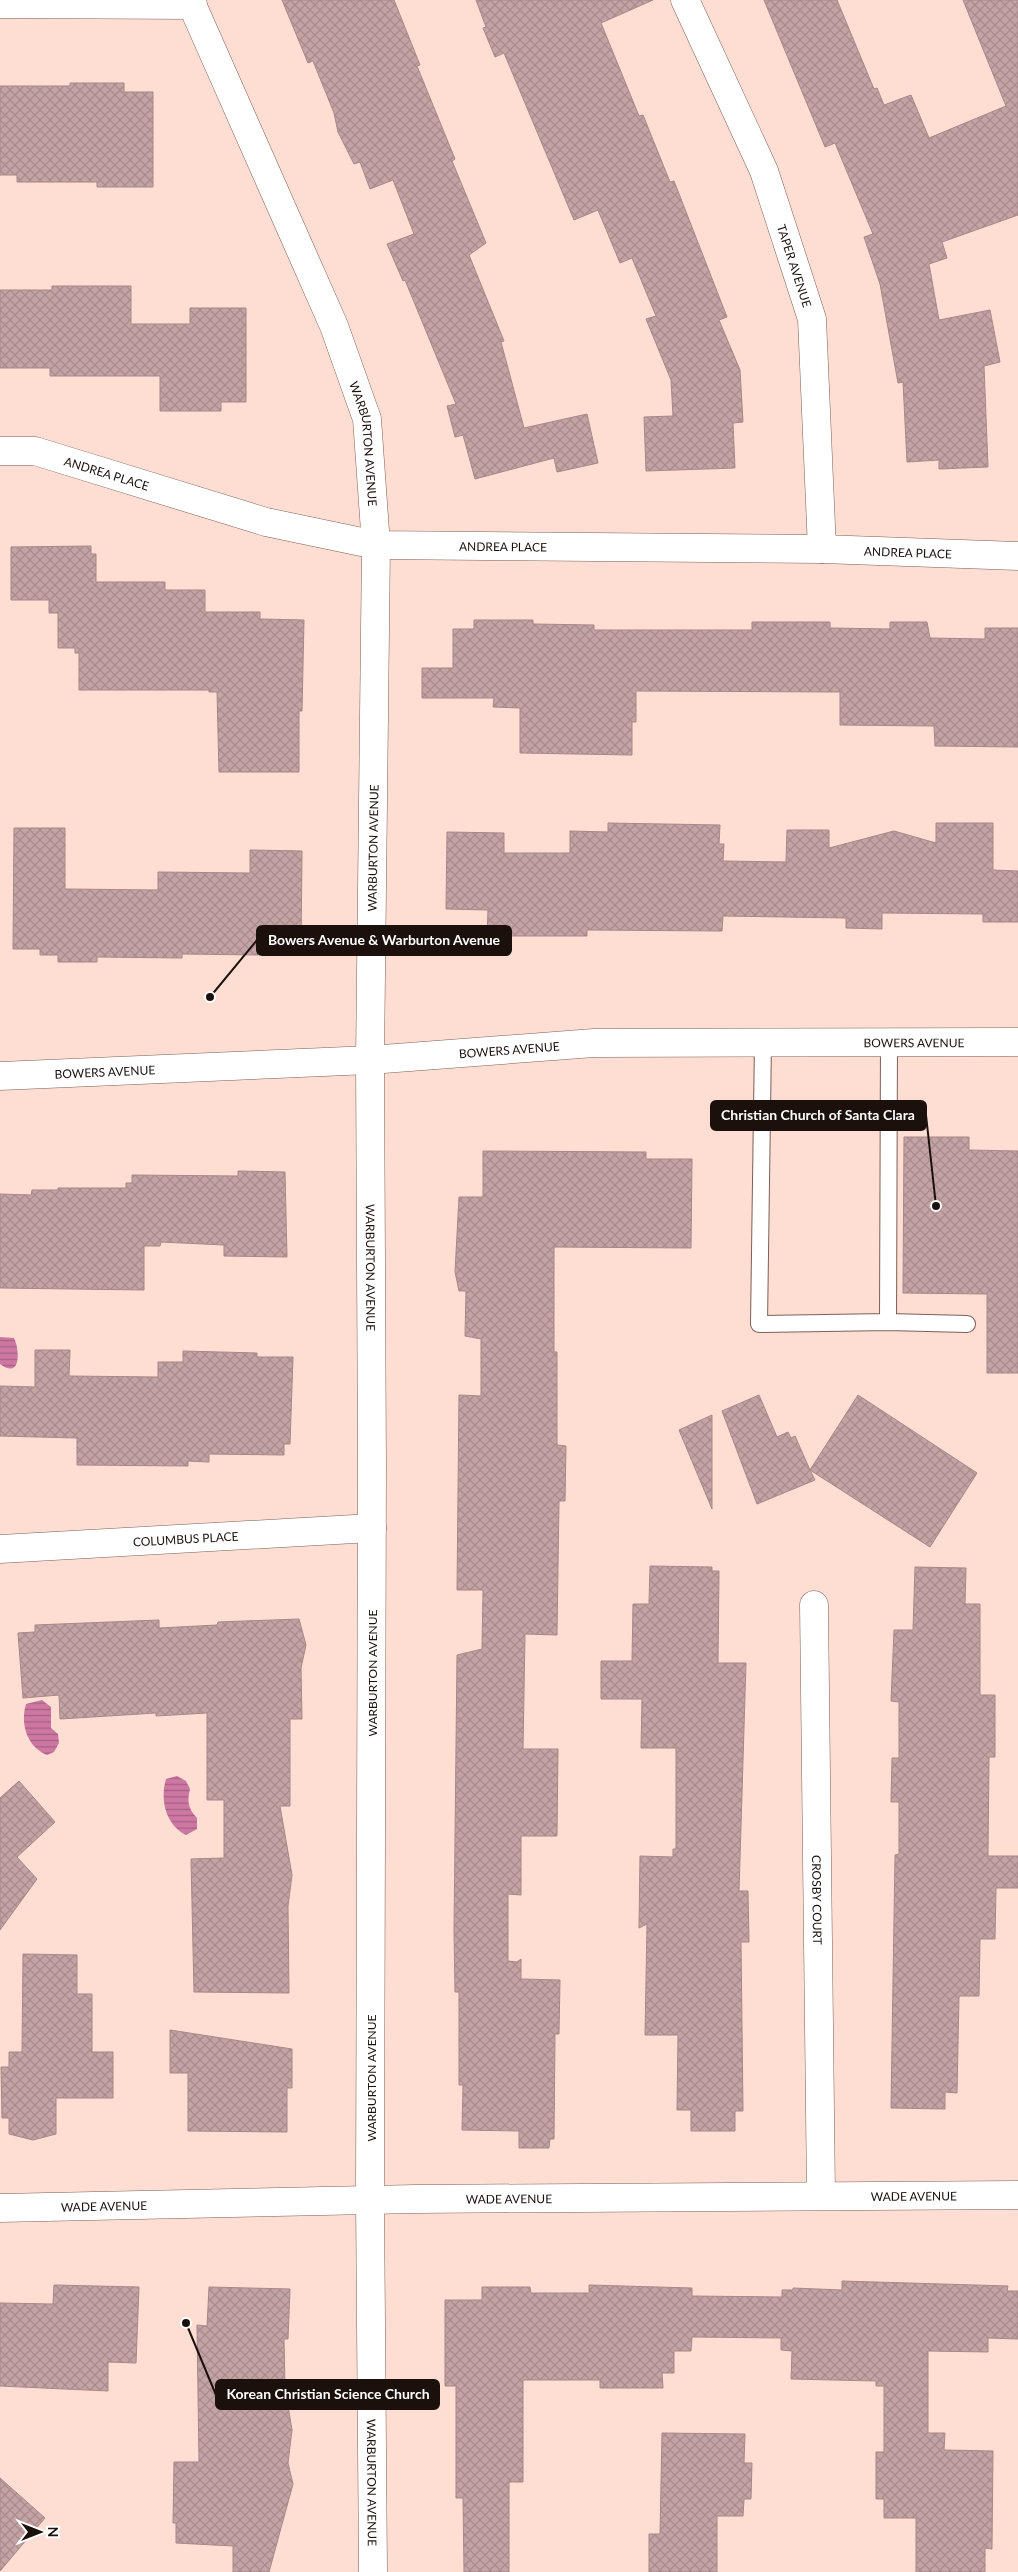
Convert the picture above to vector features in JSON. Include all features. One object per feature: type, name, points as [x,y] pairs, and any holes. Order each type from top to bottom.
[{"type":"street","name":"TAPER AVENUE","points":[[684,0],[764,170],[812,319],[822,549]]},
{"type":"street","points":[[0,4],[192,3]]},
{"type":"street","name":"WARBURTON AVENUE","points":[[192,3],[334,326],[366,419],[376,545],[370,1060],[372,1528],[370,2200],[373,2572]]},
{"type":"street","name":"ANDREA PLACE","points":[[0,451],[35,451],[266,522],[376,545],[822,549],[1018,556]]},
{"type":"street","name":"BOWERS AVENUE","points":[[0,1076],[370,1060],[594,1043],[763,1041],[1018,1042]]},
{"type":"street","name":"COLUMBUS PLACE","points":[[0,1549],[372,1528]]},
{"type":"street","name":"CROSBY COURT","points":[[814,1605],[821,2195]]},
{"type":"street","name":"WADE AVENUE","points":[[0,2208],[370,2200],[821,2195],[1018,2195]]},
{"type":"lane","points":[[763,1041],[759,1324],[888,1322],[967,1324]]},
{"type":"lane","points":[[888,1322],[889,1041]]},
{"type":"shaded area","points":[[0,1337],[14,1338],[16,1343],[18,1356],[15,1366],[12,1368],[7,1368],[0,1364]]},
{"type":"shaded area","points":[[42,1700],[51,1707],[51,1728],[58,1734],[59,1743],[54,1752],[47,1755],[30,1741],[24,1719],[26,1704]]},
{"type":"shaded area","points":[[177,1776],[186,1781],[190,1789],[189,1805],[197,1818],[197,1829],[186,1835],[173,1824],[164,1803],[166,1779]]},
{"type":"building","points":[[282,0],[394,0],[420,65],[417,66],[455,159],[452,161],[486,243],[469,255],[504,341],[501,342],[524,428],[587,414],[598,463],[557,472],[554,458],[475,479],[463,435],[455,437],[447,406],[456,404],[405,280],[403,281],[387,244],[414,234],[393,180],[370,189],[360,162],[354,164],[338,132],[334,113],[313,61],[308,63]]},
{"type":"building","points":[[476,0],[653,0],[601,23],[639,116],[643,115],[670,182],[674,181],[727,317],[719,320],[740,370],[743,422],[733,423],[735,468],[646,471],[644,417],[673,416],[671,380],[646,319],[656,316],[632,258],[620,263],[598,210],[574,220],[504,53],[495,57],[483,28],[486,27]]},
{"type":"building","points":[[764,0],[837,0],[874,89],[877,88],[884,105],[911,95],[929,138],[1006,106],[963,0],[1018,0],[1018,215],[942,242],[947,258],[929,264],[939,320],[990,310],[1000,362],[984,366],[988,467],[939,469],[939,460],[907,462],[903,382],[898,383],[880,284],[864,237],[873,234],[835,143],[825,147]]},
{"type":"building","points":[[70,83],[124,83],[124,92],[153,92],[153,187],[97,187],[97,182],[17,182],[17,175],[0,175],[0,86],[70,86]]},
{"type":"building","points":[[52,286],[131,286],[131,324],[190,324],[190,308],[246,308],[246,402],[221,402],[221,411],[160,411],[160,376],[50,376],[50,368],[0,368],[0,290],[52,290]]},
{"type":"building","points":[[91,546],[91,554],[96,554],[96,582],[165,582],[165,590],[205,590],[205,612],[260,612],[260,619],[304,620],[302,711],[299,711],[299,772],[219,772],[217,692],[209,692],[209,690],[79,690],[79,653],[75,653],[75,648],[58,648],[58,613],[49,613],[49,600],[11,600],[11,547]]},
{"type":"building","points":[[474,620],[533,620],[533,624],[594,625],[594,630],[752,630],[752,622],[830,622],[830,628],[890,629],[890,622],[927,622],[930,638],[985,639],[985,628],[1018,628],[1018,747],[935,746],[934,726],[840,725],[840,692],[636,691],[636,722],[632,722],[632,755],[520,753],[520,708],[493,707],[494,698],[422,698],[422,668],[453,668],[453,629],[474,629]]},
{"type":"building","points":[[608,823],[720,825],[719,844],[724,844],[723,861],[786,862],[787,830],[829,830],[829,848],[894,831],[936,843],[936,823],[993,823],[993,870],[1018,871],[1018,922],[983,922],[983,914],[882,913],[882,929],[846,928],[846,918],[723,916],[722,931],[587,930],[587,936],[487,936],[488,910],[446,909],[447,832],[504,833],[504,853],[570,853],[570,831],[608,832]]},
{"type":"building","points":[[14,828],[65,828],[65,889],[158,890],[158,872],[250,873],[250,850],[302,851],[301,950],[258,949],[258,955],[182,954],[182,958],[97,957],[97,962],[58,962],[58,955],[40,955],[40,949],[13,949]]},
{"type":"building","points":[[904,1137],[969,1137],[969,1150],[1018,1151],[1018,1373],[987,1373],[987,1294],[903,1293]]},
{"type":"building","points":[[483,1151],[646,1152],[646,1159],[692,1159],[691,1248],[554,1247],[554,1352],[557,1352],[557,1445],[566,1446],[565,1501],[559,1501],[557,1635],[525,1634],[523,1749],[558,1749],[557,1836],[521,1836],[521,1895],[508,1894],[508,1961],[517,1962],[521,1959],[521,1979],[560,1980],[559,2034],[555,2034],[554,2139],[550,2139],[549,2148],[519,2148],[519,2131],[462,2130],[463,2085],[459,2085],[459,1992],[455,1992],[454,1930],[457,1655],[482,1649],[483,1590],[457,1590],[459,1395],[481,1396],[481,1339],[465,1336],[466,1291],[459,1291],[455,1272],[459,1197],[483,1197]]},
{"type":"building","points":[[238,1171],[285,1172],[287,1257],[224,1256],[224,1245],[161,1242],[160,1246],[144,1246],[144,1290],[0,1288],[0,1194],[31,1195],[32,1190],[58,1190],[58,1188],[126,1188],[126,1183],[132,1183],[132,1175],[238,1176]]},
{"type":"building","points":[[35,1350],[70,1350],[69,1376],[158,1377],[158,1362],[183,1362],[183,1351],[257,1353],[257,1357],[293,1357],[290,1444],[284,1444],[284,1455],[209,1454],[209,1462],[188,1461],[188,1466],[77,1465],[77,1438],[0,1436],[0,1386],[35,1387]]},
{"type":"building","points":[[759,1395],[777,1437],[788,1432],[791,1438],[795,1436],[815,1480],[757,1504],[722,1411]]},
{"type":"building","points":[[858,1395],[977,1473],[930,1547],[810,1470]]},
{"type":"building","points":[[712,1415],[712,1509],[679,1430]]},
{"type":"building","points":[[650,1566],[712,1567],[712,1571],[719,1571],[718,1663],[746,1663],[739,1891],[748,1891],[749,1942],[741,1942],[743,2111],[735,2111],[735,2131],[691,2131],[691,2110],[677,2110],[678,2035],[645,2035],[647,1924],[639,1928],[640,1856],[673,1857],[673,1849],[676,1849],[676,1748],[641,1748],[642,1699],[601,1699],[601,1661],[632,1661],[633,1604],[649,1604]]},
{"type":"building","points":[[915,1567],[966,1568],[965,1604],[980,1604],[980,1695],[995,1695],[995,1757],[989,1757],[988,1856],[1018,1856],[1018,1888],[996,1888],[995,1939],[980,1939],[979,1996],[959,1996],[957,2093],[945,2092],[945,2109],[891,2108],[895,1855],[899,1854],[899,1802],[891,1802],[892,1758],[899,1758],[899,1702],[891,1701],[894,1630],[913,1630]]},
{"type":"building","points":[[299,1619],[306,1645],[301,1668],[302,1719],[290,1719],[290,1806],[280,1806],[292,1875],[288,1906],[289,1993],[194,1992],[191,1859],[224,1858],[224,1800],[207,1800],[207,1713],[156,1716],[156,1713],[60,1719],[59,1695],[23,1698],[18,1633],[35,1632],[35,1625],[159,1620],[159,1628],[217,1625],[218,1622]]},
{"type":"building","points":[[19,1781],[55,1822],[17,1857],[37,1879],[0,1930],[0,1798]]},
{"type":"building","points":[[23,1954],[77,1955],[77,1994],[92,1994],[92,2052],[113,2052],[113,2098],[56,2098],[56,2134],[33,2140],[9,2134],[9,2118],[2,2118],[1,2067],[9,2067],[9,2052],[22,2052]]},
{"type":"building","points":[[170,2030],[292,2049],[292,2088],[287,2088],[287,2132],[188,2131],[188,2073],[170,2073]]},
{"type":"building","points":[[842,2281],[1008,2286],[1007,2291],[1018,2291],[1018,2339],[988,2338],[988,2352],[928,2351],[928,2433],[945,2433],[944,2450],[993,2451],[992,2549],[985,2548],[985,2572],[916,2572],[916,2518],[884,2518],[884,2499],[876,2499],[876,2452],[884,2452],[884,2386],[876,2386],[876,2381],[791,2379],[792,2351],[781,2350],[781,2338],[692,2337],[691,2351],[674,2351],[674,2373],[662,2373],[663,2388],[600,2388],[600,2380],[523,2380],[523,2482],[509,2482],[509,2572],[464,2572],[463,2498],[456,2498],[456,2386],[445,2386],[445,2300],[482,2300],[482,2287],[530,2287],[531,2293],[589,2293],[589,2285],[692,2288],[692,2296],[782,2297],[782,2290],[793,2290],[793,2288],[842,2290]]},
{"type":"building","points":[[54,2285],[139,2287],[136,2363],[108,2362],[108,2391],[0,2386],[0,2303],[53,2304]]},
{"type":"building","points":[[209,2287],[290,2289],[288,2339],[284,2339],[285,2388],[292,2430],[288,2463],[293,2484],[269,2572],[233,2572],[233,2546],[176,2543],[176,2523],[173,2523],[174,2462],[199,2462],[197,2325],[207,2326]]},
{"type":"building","points":[[662,2433],[745,2434],[744,2463],[752,2463],[751,2499],[744,2499],[743,2516],[717,2516],[717,2572],[649,2572],[649,2534],[660,2534]]},
{"type":"building","points":[[0,2478],[45,2518],[0,2571]]},
{"type":"place","name":"Bowers Avenue & Warburton Avenue","points":[[210,997]]},
{"type":"place","name":"Christian Church of Santa Clara","points":[[936,1206]]},
{"type":"place","name":"Korean Christian Science Church","points":[[186,2323]]}]
